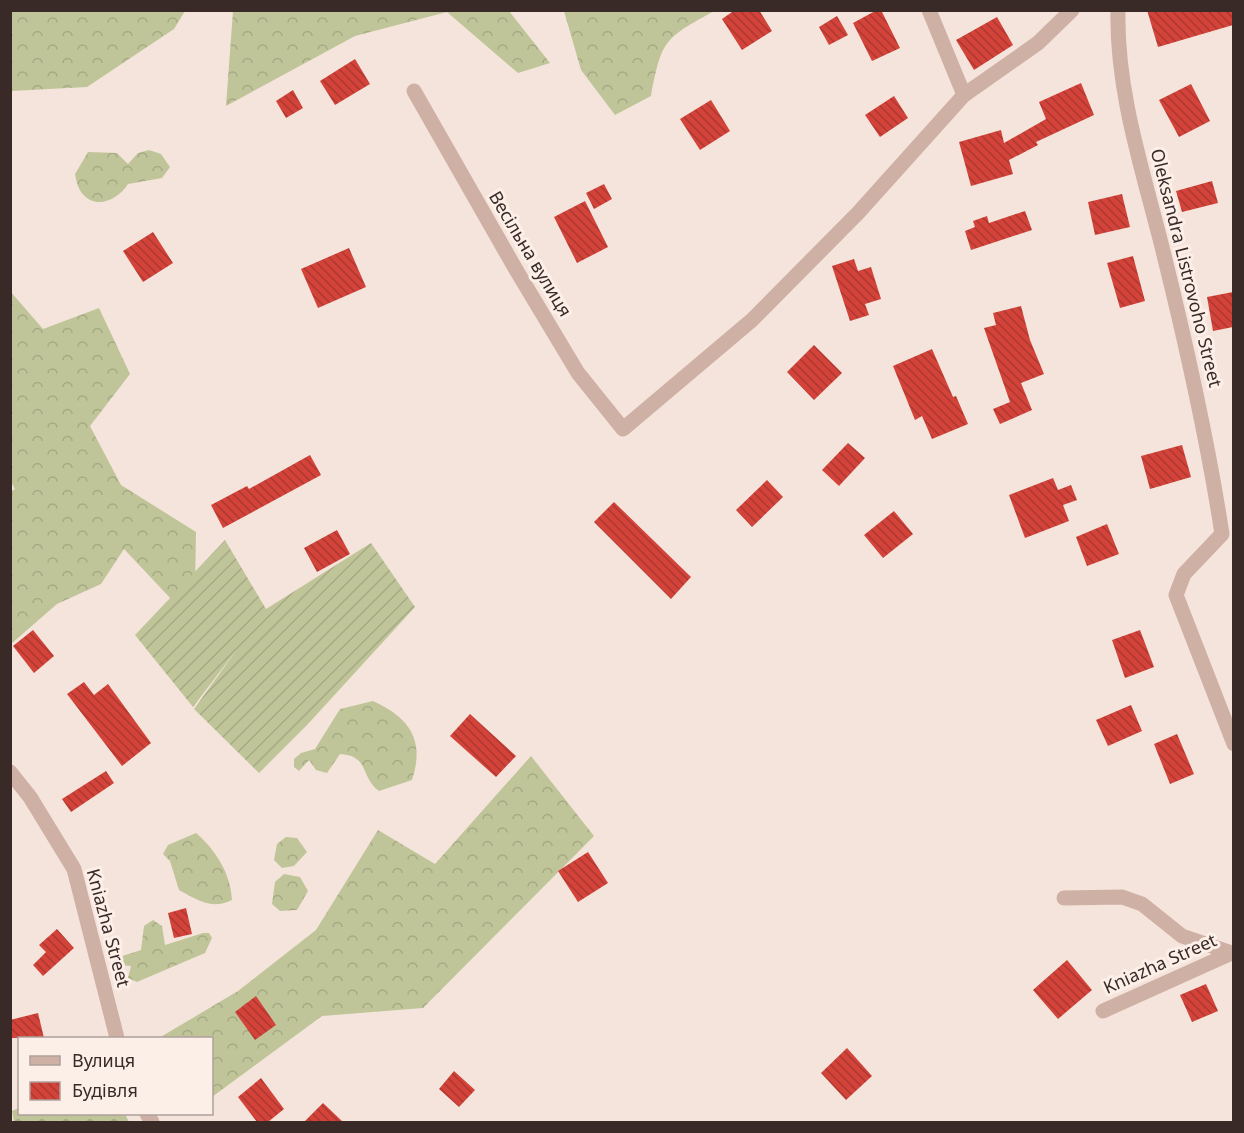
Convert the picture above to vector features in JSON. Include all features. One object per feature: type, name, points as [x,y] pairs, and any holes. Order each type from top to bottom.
[{"type":"street","points":[[929,10],[964,95],[1038,43],[1072,10]]},
{"type":"street","name":"Oleksandra Listrovoho Street","points":[[1118,10],[1117,32],[1128,115],[1193,378],[1228,538],[1184,574],[1176,595],[1233,744]]},
{"type":"street","name":"Весільна вулиця","points":[[414,92],[578,373],[623,429],[752,320],[858,213],[964,95]]},
{"type":"street","name":"Kniazha Street","points":[[10,772],[30,797],[74,869],[117,1037]]},
{"type":"street","points":[[1064,898],[1122,897],[1142,904],[1182,936],[1233,952]]},
{"type":"street","name":"Kniazha Street","points":[[1103,1011],[1233,952]]},
{"type":"green space","points":[[11,10],[185,11],[174,29],[87,87],[11,91]]},
{"type":"green space","points":[[564,10],[714,11],[685,28],[668,43],[658,63],[651,96],[615,115],[581,70]]},
{"type":"green space","points":[[233,11],[509,11],[550,63],[518,73],[447,12],[355,36],[226,106]]},
{"type":"green space","points":[[149,150],[161,154],[170,167],[162,178],[128,184],[118,195],[106,201],[93,201],[80,190],[75,174],[88,152],[117,153],[128,164],[138,153]]},
{"type":"green space","points":[[10,291],[43,329],[99,308],[130,374],[90,426],[121,485],[196,532],[195,588],[172,600],[124,549],[101,584],[57,604],[11,644],[10,492],[15,489],[10,480]]},
{"type":"green space","points":[[225,540],[266,609],[371,543],[415,607],[308,724],[259,773],[194,709],[238,648],[193,707],[135,635]]},
{"type":"green space","points":[[373,701],[397,715],[411,732],[417,753],[412,780],[379,791],[369,780],[361,763],[350,756],[340,754],[327,773],[316,770],[309,760],[299,771],[294,767],[294,759],[301,753],[315,749],[340,709]]},
{"type":"green space","points":[[531,756],[594,836],[423,1008],[322,1016],[213,1096],[213,1037],[161,1037],[238,991],[316,930],[378,830],[435,864]]},
{"type":"green space","points":[[196,833],[221,863],[229,881],[232,900],[211,904],[179,890],[170,861],[163,854],[168,845]]},
{"type":"green space","points":[[286,837],[297,838],[307,852],[294,866],[282,868],[274,860],[277,844]]},
{"type":"green space","points":[[284,874],[300,877],[308,891],[297,910],[280,911],[272,904],[275,882]]},
{"type":"green space","points":[[153,920],[162,926],[165,945],[203,933],[209,933],[212,938],[205,953],[137,982],[128,978],[131,966],[120,965],[115,969],[113,959],[141,950],[144,926]]},
{"type":"green space","points":[[18,1108],[18,1115],[126,1115],[129,1122],[14,1122],[12,1111]]},
{"type":"building","points":[[735,10],[759,10],[772,31],[742,50],[722,19]]},
{"type":"building","points":[[881,10],[900,48],[872,61],[853,23]]},
{"type":"building","points":[[1147,10],[1233,10],[1233,25],[1158,47]]},
{"type":"building","points":[[837,16],[848,35],[829,45],[819,27]]},
{"type":"building","points":[[997,17],[1013,45],[974,70],[956,40]]},
{"type":"building","points":[[355,59],[370,84],[335,105],[320,81]]},
{"type":"building","points":[[1081,83],[1094,115],[1036,142],[1038,145],[1009,160],[1013,174],[971,186],[959,142],[1001,130],[1004,143],[1046,119],[1039,102]]},
{"type":"building","points":[[1191,84],[1210,121],[1179,137],[1159,100]]},
{"type":"building","points":[[293,90],[303,108],[286,118],[276,101]]},
{"type":"building","points":[[894,96],[908,118],[880,137],[865,115]]},
{"type":"building","points":[[711,100],[730,131],[700,150],[680,119]]},
{"type":"building","points":[[1212,181],[1218,203],[1182,212],[1176,191]]},
{"type":"building","points":[[604,184],[612,199],[594,209],[586,193]]},
{"type":"building","points":[[1122,194],[1130,227],[1095,235],[1088,202]]},
{"type":"building","points":[[585,201],[608,247],[577,263],[554,217]]},
{"type":"building","points":[[1025,211],[1032,230],[971,250],[965,231],[975,227],[973,221],[987,216],[989,223]]},
{"type":"building","points":[[153,232],[173,263],[143,282],[123,251]]},
{"type":"building","points":[[349,248],[366,287],[318,308],[301,269]]},
{"type":"building","points":[[1133,256],[1145,301],[1120,308],[1107,263]]},
{"type":"building","points":[[854,259],[858,271],[871,267],[881,299],[865,304],[869,315],[850,321],[832,266]]},
{"type":"building","points":[[1233,292],[1233,327],[1213,331],[1207,297]]},
{"type":"building","points":[[1021,306],[1030,340],[1044,374],[1021,383],[1032,410],[1000,424],[993,409],[1010,402],[984,328],[996,325],[993,313]]},
{"type":"building","points":[[814,345],[842,373],[814,400],[787,372]]},
{"type":"building","points":[[932,349],[953,397],[956,396],[968,424],[932,439],[922,416],[915,420],[893,366]]},
{"type":"building","points":[[848,443],[865,458],[839,486],[822,470]]},
{"type":"building","points":[[1182,445],[1191,477],[1150,489],[1141,456]]},
{"type":"building","points":[[310,455],[321,475],[223,528],[211,505],[247,486],[249,489]]},
{"type":"building","points":[[1053,478],[1058,490],[1071,485],[1077,500],[1063,505],[1069,521],[1025,538],[1009,495]]},
{"type":"building","points":[[767,480],[783,497],[752,527],[736,510]]},
{"type":"building","points":[[614,502],[691,577],[671,599],[594,522]]},
{"type":"building","points":[[894,511],[913,534],[883,558],[864,535]]},
{"type":"building","points":[[1107,524],[1119,554],[1087,566],[1076,537]]},
{"type":"building","points":[[337,530],[350,554],[317,572],[304,548]]},
{"type":"building","points":[[33,630],[54,656],[34,673],[13,646]]},
{"type":"building","points":[[1140,630],[1154,667],[1125,678],[1112,640]]},
{"type":"building","points":[[84,682],[94,695],[108,684],[151,743],[122,766],[67,694]]},
{"type":"building","points":[[1131,705],[1142,731],[1108,746],[1096,720]]},
{"type":"building","points":[[470,714],[516,756],[496,777],[450,736]]},
{"type":"building","points":[[1177,734],[1194,774],[1170,784],[1154,744]]},
{"type":"building","points":[[106,771],[114,783],[71,812],[62,799]]},
{"type":"building","points":[[588,852],[608,883],[578,902],[558,871]]},
{"type":"building","points":[[186,908],[192,934],[174,938],[168,913]]},
{"type":"building","points":[[57,929],[74,948],[43,976],[33,965],[46,952],[39,945]]},
{"type":"building","points":[[1067,960],[1092,990],[1058,1019],[1033,990]]},
{"type":"building","points":[[1206,984],[1218,1011],[1192,1022],[1180,995]]},
{"type":"building","points":[[256,996],[276,1025],[255,1040],[235,1012]]},
{"type":"building","points":[[38,1013],[44,1037],[10,1038],[10,1020]]},
{"type":"building","points":[[847,1048],[872,1076],[846,1100],[821,1073]]},
{"type":"building","points":[[454,1071],[475,1090],[459,1107],[439,1089]]},
{"type":"building","points":[[261,1078],[284,1109],[268,1122],[257,1122],[238,1097]]},
{"type":"building","points":[[323,1103],[343,1122],[304,1122]]}]
